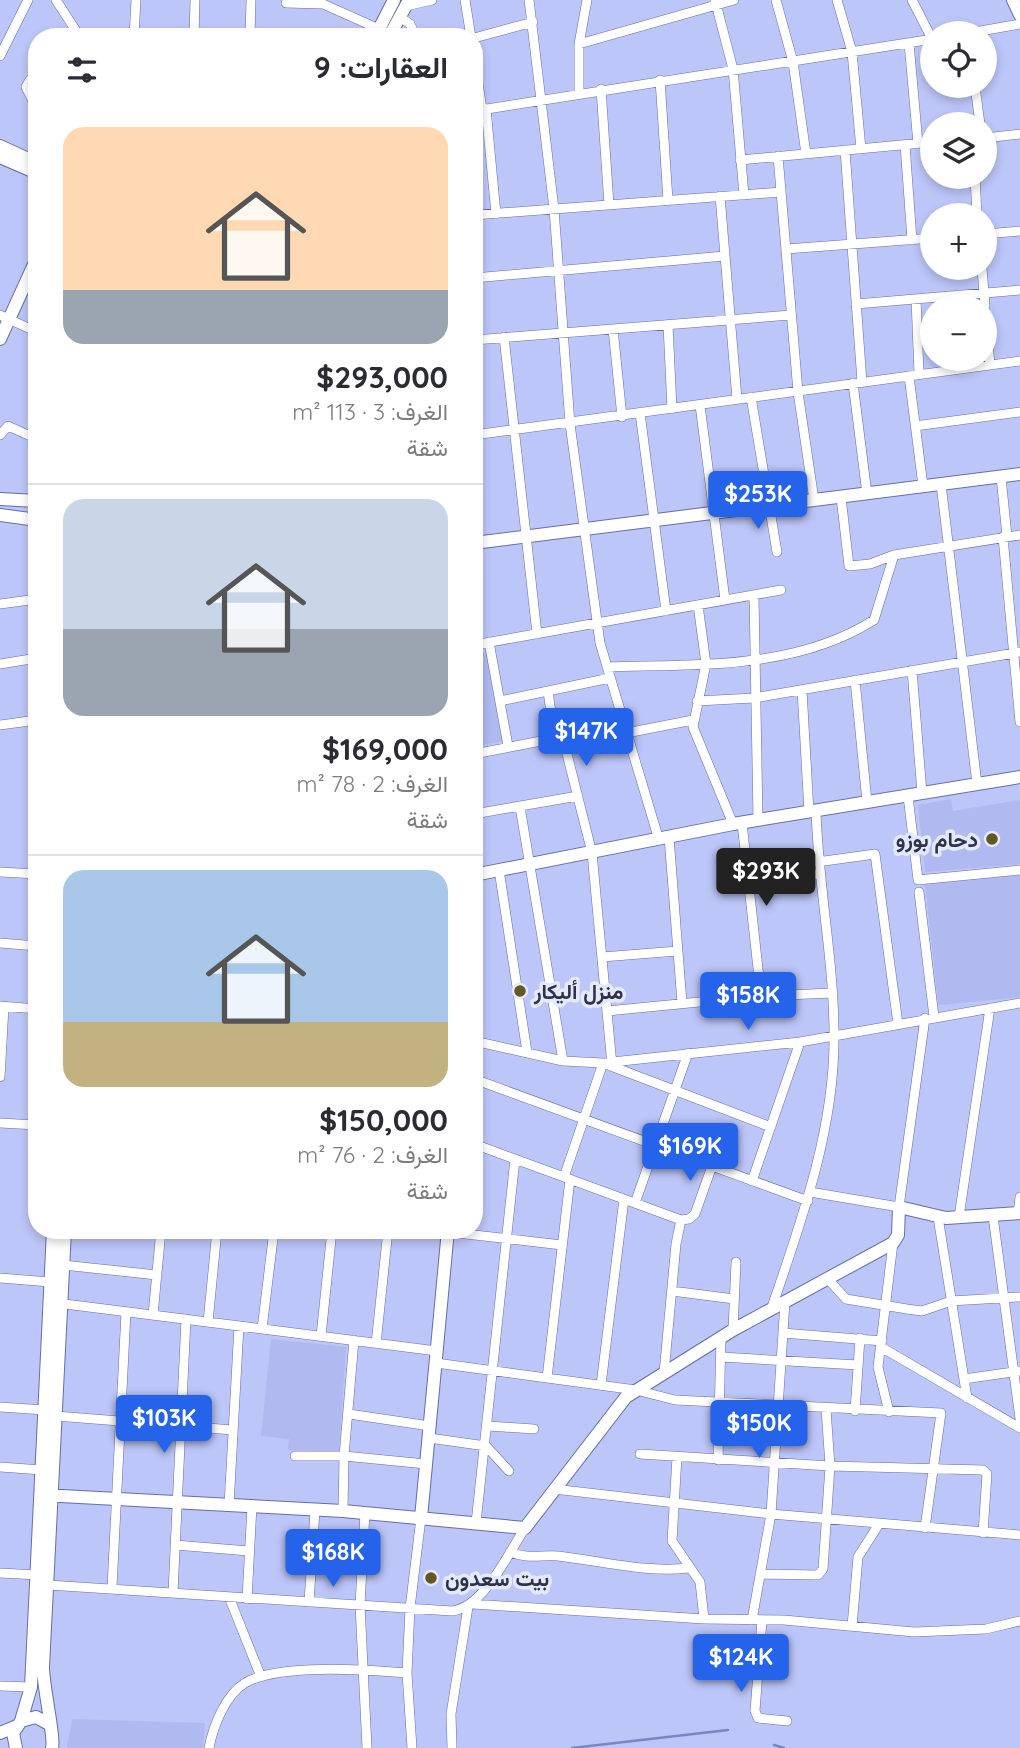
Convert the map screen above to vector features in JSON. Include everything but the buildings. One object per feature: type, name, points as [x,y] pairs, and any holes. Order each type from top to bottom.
[{"type":"street","points":[[0,56],[28,0]]},
{"type":"street","points":[[56,0],[74,28]]},
{"type":"street","points":[[134,28],[136,0]]},
{"type":"street","points":[[194,28],[195,0]]},
{"type":"street","points":[[251,0],[251,28]]},
{"type":"street","points":[[399,4],[432,0]]},
{"type":"street","points":[[465,0],[471,28]]},
{"type":"street","points":[[529,0],[534,22],[554,209],[570,424],[597,623],[610,678],[664,838],[682,1003]]},
{"type":"street","points":[[579,92],[579,44],[587,0]]},
{"type":"street","points":[[579,44],[715,2],[734,0]]},
{"type":"street","points":[[776,0],[793,62],[806,154]]},
{"type":"street","points":[[836,0],[852,52],[861,149]]},
{"type":"street","points":[[912,0],[923,21]]},
{"type":"street","points":[[1013,0],[1020,15]]},
{"type":"street","points":[[715,2],[733,69],[744,194]]},
{"type":"street","points":[[286,3],[323,4],[369,28]]},
{"type":"street","points":[[385,28],[399,4]]},
{"type":"street","points":[[399,4],[412,28]]},
{"type":"street","points":[[483,35],[534,22]]},
{"type":"street","points":[[997,28],[1020,24]]},
{"type":"street","points":[[483,110],[579,92],[920,41]]},
{"type":"street","points":[[740,160],[918,144],[909,43]]},
{"type":"street","points":[[660,80],[668,201]]},
{"type":"street","points":[[601,89],[609,205]]},
{"type":"street","points":[[483,124],[496,214]]},
{"type":"street","points":[[997,137],[1020,134]]},
{"type":"street","points":[[905,145],[912,240]]},
{"type":"street","points":[[0,146],[28,159]]},
{"type":"street","points":[[845,150],[856,304],[857,383],[867,494]]},
{"type":"street","points":[[778,156],[797,392],[814,500]]},
{"type":"street","points":[[0,157],[28,169]]},
{"type":"street","points":[[483,215],[781,192]]},
{"type":"street","points":[[720,196],[737,399]]},
{"type":"street","points":[[997,233],[1020,232]]},
{"type":"street","points":[[786,249],[920,239]]},
{"type":"street","points":[[483,277],[725,256]]},
{"type":"street","points":[[0,339],[4,317],[28,274]]},
{"type":"street","points":[[983,280],[984,293]]},
{"type":"street","points":[[856,304],[1020,290]]},
{"type":"street","points":[[916,299],[915,426],[923,486]]},
{"type":"street","points":[[483,339],[791,315]]},
{"type":"street","points":[[4,317],[28,328]]},
{"type":"street","points":[[668,326],[672,409]]},
{"type":"street","points":[[613,329],[622,416]]},
{"type":"street","points":[[504,337],[537,634]]},
{"type":"street","points":[[997,364],[1020,361]]},
{"type":"street","points":[[483,434],[944,371]]},
{"type":"street","points":[[751,397],[776,552]]},
{"type":"street","points":[[700,405],[725,600]]},
{"type":"street","points":[[915,426],[1020,412]]},
{"type":"street","points":[[640,413],[666,611]]},
{"type":"street","points":[[0,435],[8,426],[28,435]]},
{"type":"street","points":[[483,542],[1020,474]]},
{"type":"street","points":[[1001,477],[1017,652],[1020,722]]},
{"type":"street","points":[[941,484],[977,784]]},
{"type":"street","points":[[841,497],[849,566],[870,564],[894,555],[948,545],[1020,535]]},
{"type":"street","points":[[0,499],[28,501]]},
{"type":"street","points":[[0,515],[28,519]]},
{"type":"street","points":[[607,667],[706,664],[783,657],[846,638],[874,621],[894,555]]},
{"type":"street","points":[[483,643],[781,590]]},
{"type":"street","points":[[754,595],[758,820]]},
{"type":"street","points":[[0,604],[28,600]]},
{"type":"street","points":[[698,605],[706,664],[693,720],[737,823],[748,875],[761,996]]},
{"type":"street","points":[[489,642],[508,746]]},
{"type":"street","points":[[697,701],[754,698],[1017,652]]},
{"type":"street","points":[[0,664],[28,659]]},
{"type":"street","points":[[912,670],[922,793]]},
{"type":"street","points":[[500,701],[610,678]]},
{"type":"street","points":[[855,680],[867,802]]},
{"type":"street","points":[[771,1310],[809,1197],[831,1083],[834,1036],[802,690]]},
{"type":"street","points":[[547,1378],[567,1178],[582,1118],[609,1064],[607,1011],[592,853],[566,750],[559,742],[548,692]]},
{"type":"street","points":[[483,752],[508,746],[628,733],[693,720]]},
{"type":"street","points":[[0,725],[28,721]]},
{"type":"street","points":[[483,873],[737,823],[1020,777]]},
{"type":"street","points":[[483,813],[578,796]]},
{"type":"street","points":[[908,796],[918,880],[1020,870]]},
{"type":"street","points":[[520,807],[563,1061]]},
{"type":"street","points":[[817,862],[875,854],[898,1024]]},
{"type":"street","points":[[499,870],[527,1052]]},
{"type":"street","points":[[0,872],[28,874]]},
{"type":"street","points":[[748,875],[819,874]]},
{"type":"street","points":[[889,1412],[878,1367],[893,1243],[898,1235],[899,1207],[930,1018],[919,892]]},
{"type":"street","points":[[0,943],[28,945]]},
{"type":"street","points":[[602,957],[678,951]]},
{"type":"street","points":[[607,1011],[761,996],[832,993]]},
{"type":"street","points":[[483,1043],[563,1061],[609,1064],[800,1042],[1020,1003]]},
{"type":"street","points":[[0,1077],[2,1006],[28,1008]]},
{"type":"street","points":[[959,1217],[990,1008]]},
{"type":"street","points":[[752,1181],[800,1042]]},
{"type":"street","points":[[635,1203],[688,1053]]},
{"type":"street","points":[[609,1064],[771,1127]]},
{"type":"street","points":[[483,1082],[752,1181],[809,1197],[899,1207],[938,1217],[1019,1214],[1020,1198]]},
{"type":"street","points":[[0,1123],[28,1125]]},
{"type":"street","points":[[483,1147],[681,1220],[695,1214],[712,1166]]},
{"type":"street","points":[[476,1524],[515,1159]]},
{"type":"street","points":[[601,1385],[624,1199]]},
{"type":"street","points":[[993,1216],[1017,1372],[1020,1419]]},
{"type":"street","points":[[938,1217],[967,1398]]},
{"type":"street","points":[[664,1373],[676,1244],[681,1220]]},
{"type":"street","points":[[483,1235],[562,1245]]},
{"type":"street","points":[[52,1239],[50,1282],[56,1303]]},
{"type":"street","points":[[52,1748],[54,1735],[49,1724],[43,1677],[48,1585],[47,1495],[56,1303],[64,1239]]},
{"type":"street","points":[[153,1315],[160,1239]]},
{"type":"street","points":[[208,1322],[216,1239]]},
{"type":"street","points":[[262,1329],[273,1239]]},
{"type":"street","points":[[321,1336],[331,1239]]},
{"type":"street","points":[[376,1344],[387,1239]]},
{"type":"street","points":[[412,1748],[407,1673],[410,1608],[430,1432],[447,1239]]},
{"type":"street","points":[[452,1748],[451,1714],[470,1606],[610,1413],[636,1390],[733,1330],[893,1243]]},
{"type":"street","points":[[733,1330],[736,1262]]},
{"type":"street","points":[[63,1265],[157,1275]]},
{"type":"street","points":[[0,1278],[50,1282]]},
{"type":"street","points":[[827,1278],[846,1299],[922,1311],[951,1301],[1020,1297]]},
{"type":"street","points":[[672,1291],[734,1299]]},
{"type":"street","points":[[785,1301],[771,1514],[760,1574],[755,1711],[758,1718],[787,1721]]},
{"type":"street","points":[[56,1303],[354,1340],[494,1370],[636,1390],[675,1400],[855,1411],[941,1413],[936,1468],[925,1528]]},
{"type":"street","points":[[112,1587],[126,1312]]},
{"type":"street","points":[[173,1592],[186,1319]]},
{"type":"street","points":[[229,1505],[239,1326]]},
{"type":"street","points":[[783,1332],[860,1338],[881,1344],[1020,1428]]},
{"type":"street","points":[[718,1460],[721,1338]]},
{"type":"street","points":[[855,1411],[860,1338]]},
{"type":"street","points":[[343,1511],[344,1456],[354,1340]]},
{"type":"street","points":[[721,1357],[858,1365]]},
{"type":"street","points":[[964,1379],[1017,1372]]},
{"type":"street","points":[[0,1407],[181,1427],[233,1430]]},
{"type":"street","points":[[760,1574],[812,1576],[821,1573],[830,1466],[826,1409]]},
{"type":"street","points":[[0,1744],[15,1748],[13,1737],[31,1687],[38,1575],[47,1495],[42,1470],[50,1413]]},
{"type":"street","points":[[349,1414],[486,1446],[509,1471]]},
{"type":"street","points":[[488,1426],[534,1429]]},
{"type":"street","points":[[640,1454],[774,1464],[986,1471],[982,1533]]},
{"type":"street","points":[[295,1456],[344,1456],[426,1464]]},
{"type":"street","points":[[677,1457],[671,1541],[700,1582],[704,1619]]},
{"type":"street","points":[[0,1467],[42,1470]]},
{"type":"street","points":[[554,1489],[771,1514],[1020,1535]]},
{"type":"street","points":[[47,1495],[343,1511],[525,1528]]},
{"type":"street","points":[[247,1599],[252,1506]]},
{"type":"street","points":[[309,1602],[314,1510]]},
{"type":"street","points":[[365,1513],[360,1605],[367,1748]]},
{"type":"street","points":[[852,1626],[858,1556],[879,1524]]},
{"type":"street","points":[[175,1545],[249,1551]]},
{"type":"street","points":[[510,1552],[519,1556],[553,1556],[654,1571],[690,1568]]},
{"type":"street","points":[[0,1573],[38,1575]]},
{"type":"street","points":[[48,1585],[112,1587],[247,1599],[452,1611],[470,1606],[757,1620],[914,1632],[986,1629],[1020,1621]]},
{"type":"street","points":[[229,1597],[261,1676]]},
{"type":"street","points":[[209,1748],[213,1730],[232,1697],[243,1684],[261,1676],[317,1670],[407,1673]]},
{"type":"street","points":[[0,1686],[31,1687]]},
{"type":"street","points":[[0,1733],[36,1717],[49,1724]]},
{"type":"shaded area","points":[[483,652],[487,653],[503,741],[483,744]]},
{"type":"shaded area","points":[[951,799],[953,811],[1020,800],[1020,864],[925,872],[918,805]]},
{"type":"shaded area","points":[[1020,875],[1020,997],[941,1005],[938,1003],[925,883]]},
{"type":"shaded area","points":[[271,1339],[346,1347],[339,1454],[288,1450],[289,1439],[261,1436]]},
{"type":"shaded area","points":[[72,1719],[205,1723],[203,1748],[67,1748]]},
{"type":"waterway","points":[[572,1748],[728,1730]]},
{"type":"waterway","points":[[774,1745],[784,1748]]},
{"type":"place","name":"دحام بوزو","points":[[992,839]]},
{"type":"place","name":"منزل أليكار","points":[[520,991]]},
{"type":"place","name":"بيت سعدون","points":[[431,1578]]}]
